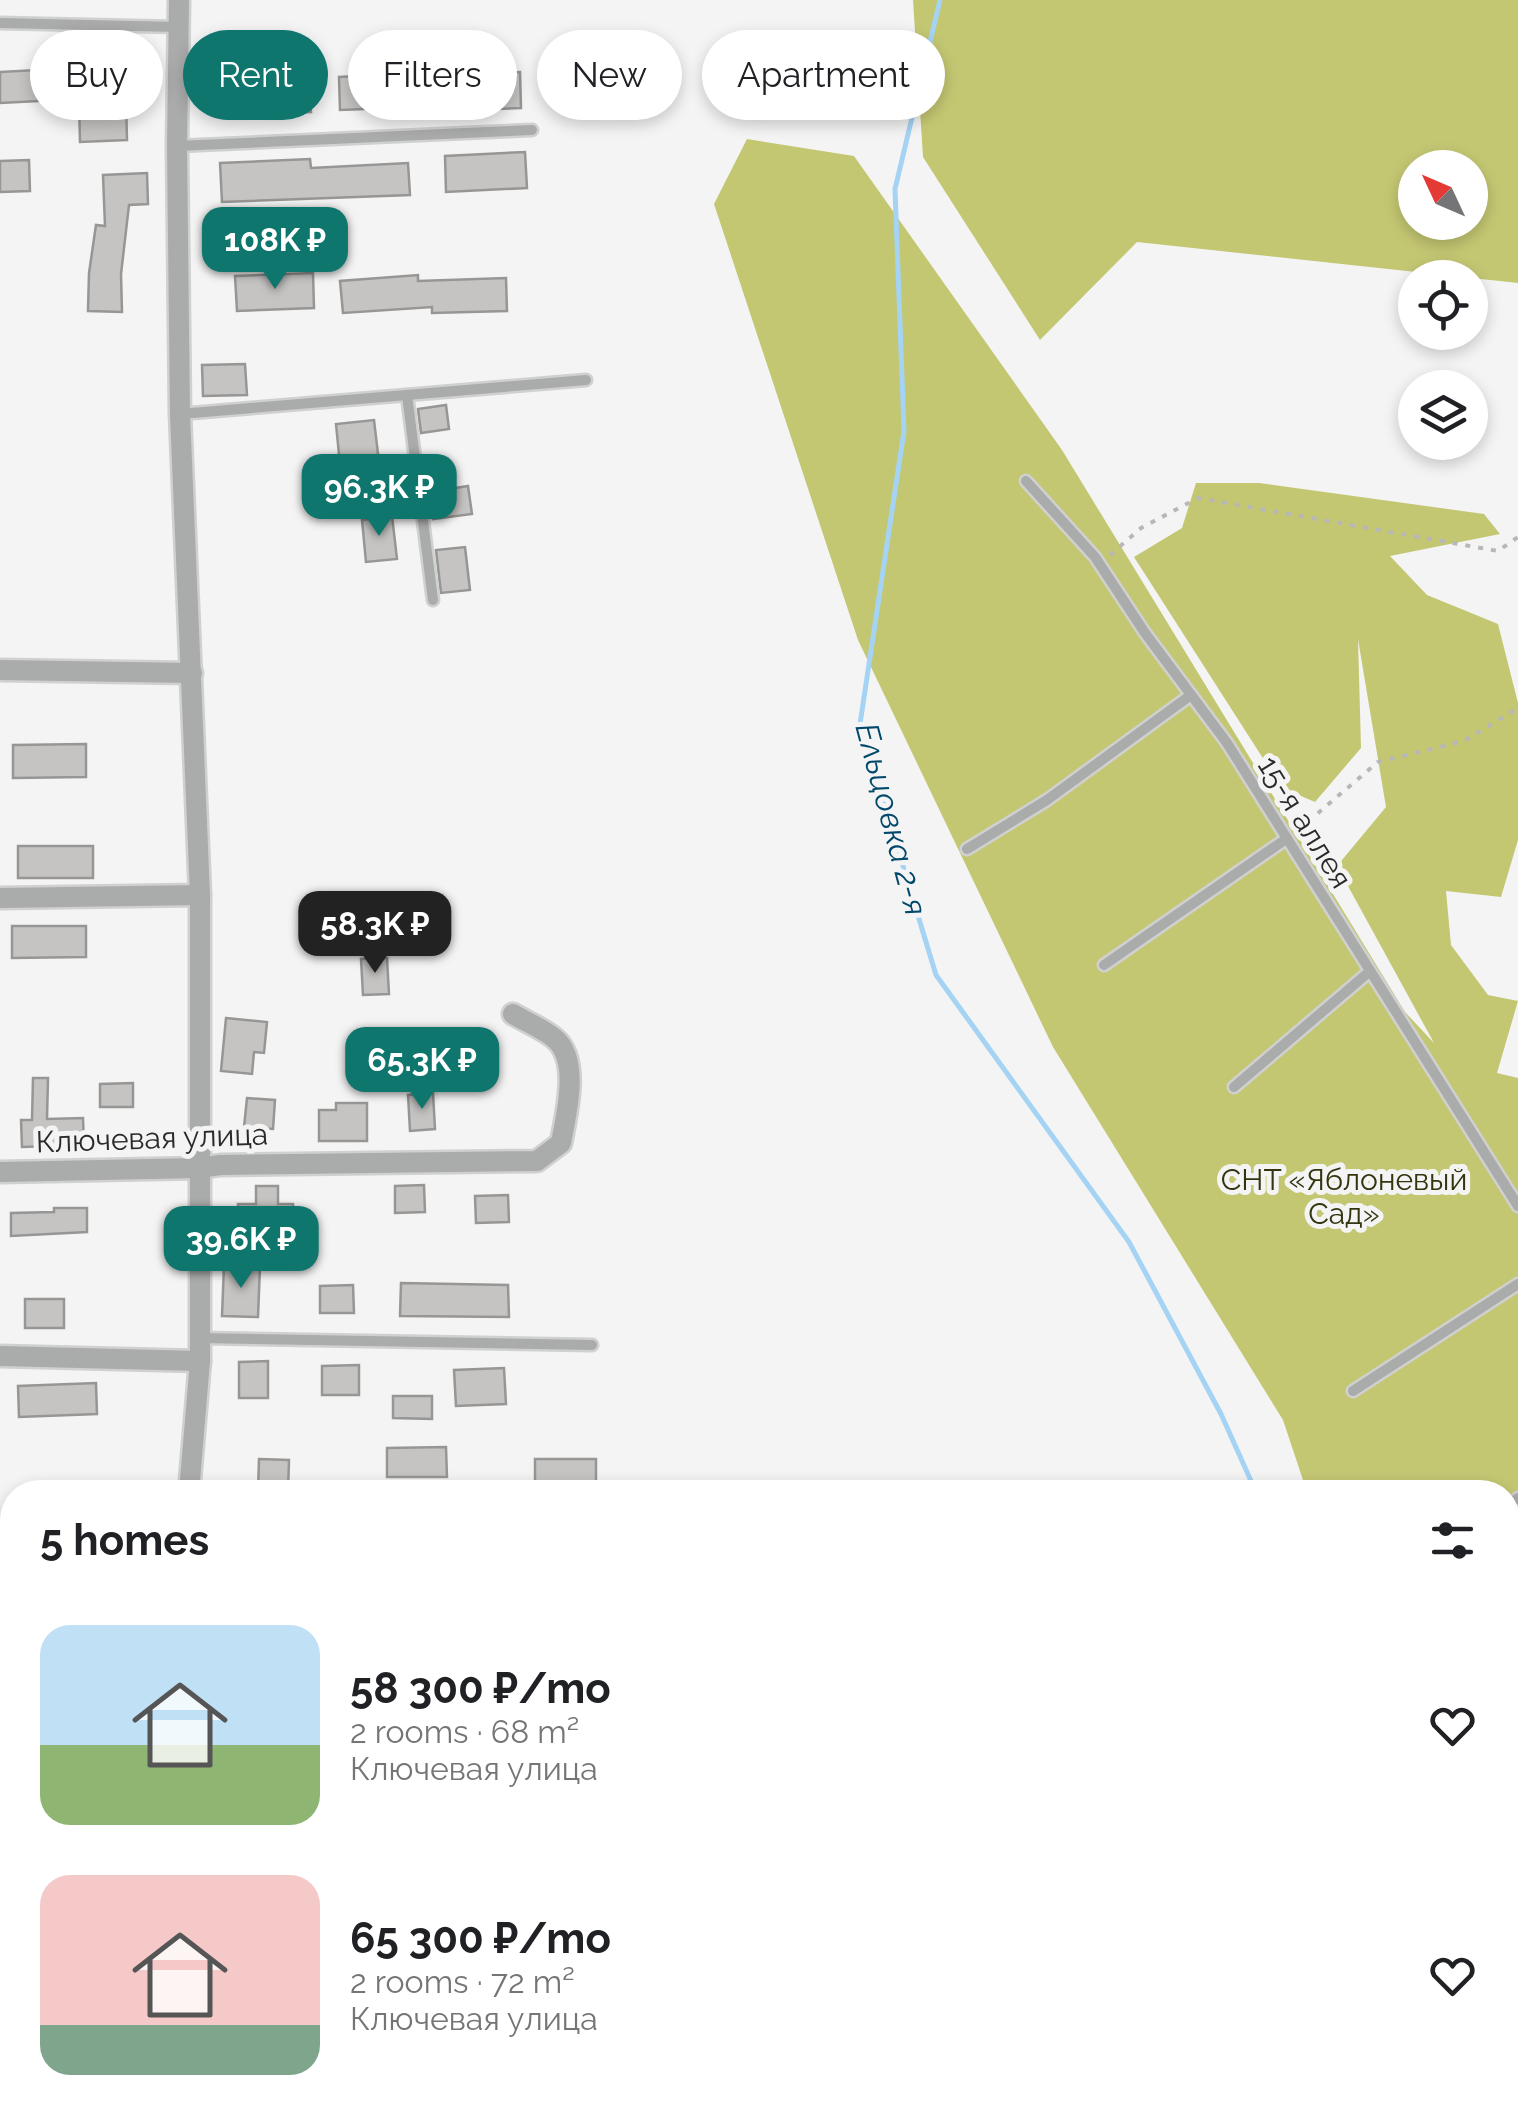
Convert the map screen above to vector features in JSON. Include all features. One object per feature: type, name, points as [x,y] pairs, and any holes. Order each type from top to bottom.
[{"type":"street","points":[[179,0],[180,414],[200,895],[200,1361],[190,1480]]},
{"type":"street","points":[[0,670],[192,673]]},
{"type":"street","points":[[0,898],[200,895]]},
{"type":"street","name":"Ключевая улица","points":[[0,1172],[537,1162],[561,1143],[570,1088],[565,1050],[556,1038],[513,1014]]},
{"type":"street","points":[[0,1356],[200,1361]]},
{"type":"lane","points":[[0,23],[180,27]]},
{"type":"lane","points":[[177,146],[532,130]]},
{"type":"lane","points":[[180,414],[586,380]]},
{"type":"lane","points":[[407,395],[433,600]]},
{"type":"lane","name":"15-я аллея","points":[[1026,481],[1099,564],[1227,743],[1518,1206]]},
{"type":"lane","points":[[966,850],[1047,800],[1191,695]]},
{"type":"lane","points":[[1104,964],[1286,840]]},
{"type":"lane","points":[[1234,1087],[1369,972]]},
{"type":"lane","points":[[1353,1391],[1518,1284]]},
{"type":"lane","points":[[200,1338],[592,1345]]},
{"type":"path","points":[[1099,564],[1141,528],[1198,498],[1498,551],[1518,537]]},
{"type":"path","points":[[1286,840],[1378,762],[1464,741],[1518,708]]},
{"type":"green space","points":[[913,0],[1518,0],[1518,283],[1488,280],[1488,260],[1398,260],[1398,270],[1137,242],[1040,340],[923,157],[921,120],[945,120],[945,30],[915,30]]},
{"type":"green space","name":"СНТ «Яблоневый Сад»","points":[[747,139],[854,156],[1062,450],[1405,1012],[1434,1043],[1337,866],[1386,807],[1358,639],[1361,748],[1315,802],[1282,788],[1134,557],[1182,528],[1196,483],[1259,483],[1484,514],[1500,534],[1390,556],[1427,595],[1498,624],[1518,703],[1518,840],[1501,897],[1446,891],[1451,945],[1488,995],[1518,1001],[1497,1073],[1518,1078],[1518,1480],[1303,1480],[1283,1420],[1053,1047],[858,640],[714,204]]},
{"type":"building","points":[[30,70],[30,101],[0,103],[0,72]]},
{"type":"building","points":[[520,72],[521,108],[517,108]]},
{"type":"building","points":[[339,77],[348,77],[348,110],[340,110]]},
{"type":"building","points":[[79,120],[126,120],[127,140],[80,142]]},
{"type":"building","points":[[525,152],[527,188],[446,192],[445,156]]},
{"type":"building","points":[[310,159],[311,168],[408,163],[410,195],[222,202],[220,163]]},
{"type":"building","points":[[29,160],[30,191],[0,192],[0,161]]},
{"type":"building","points":[[147,173],[148,204],[129,205],[121,274],[122,312],[88,311],[96,225],[105,226],[103,175]]},
{"type":"building","points":[[313,273],[314,308],[237,311],[235,276]]},
{"type":"building","points":[[418,275],[418,281],[506,278],[507,311],[432,313],[432,307],[343,313],[340,281]]},
{"type":"building","points":[[245,364],[247,395],[203,396],[202,365]]},
{"type":"building","points":[[446,405],[449,429],[421,433],[418,409]]},
{"type":"building","points":[[374,420],[380,471],[341,475],[336,424]]},
{"type":"building","points":[[468,486],[472,514],[433,519],[430,492]]},
{"type":"building","points":[[392,516],[397,559],[366,562],[362,520]]},
{"type":"building","points":[[465,547],[470,590],[441,593],[436,550]]},
{"type":"building","points":[[86,744],[86,777],[13,778],[13,745]]},
{"type":"building","points":[[18,846],[93,846],[93,878],[18,878]]},
{"type":"building","points":[[12,926],[86,926],[86,957],[12,958]]},
{"type":"building","points":[[387,958],[389,994],[363,995],[361,959]]},
{"type":"building","points":[[226,1018],[267,1022],[264,1053],[254,1052],[252,1074],[221,1071]]},
{"type":"building","points":[[462,1029],[464,1054],[428,1057],[426,1032]]},
{"type":"building","points":[[33,1078],[48,1078],[47,1119],[83,1118],[84,1145],[22,1147],[21,1120],[32,1120]]},
{"type":"building","points":[[133,1083],[133,1107],[100,1107],[100,1084]]},
{"type":"building","points":[[433,1093],[435,1129],[410,1131],[408,1095]]},
{"type":"building","points":[[247,1098],[275,1100],[273,1129],[244,1127]]},
{"type":"building","points":[[336,1103],[367,1103],[367,1141],[319,1141],[319,1110],[336,1110]]},
{"type":"building","points":[[424,1185],[425,1212],[395,1213],[395,1186]]},
{"type":"building","points":[[256,1186],[278,1186],[278,1204],[293,1204],[294,1230],[239,1230],[238,1204],[256,1204]]},
{"type":"building","points":[[508,1195],[509,1222],[476,1223],[475,1196]]},
{"type":"building","points":[[54,1208],[87,1208],[87,1232],[11,1236],[11,1213],[54,1212]]},
{"type":"building","points":[[224,1265],[260,1266],[258,1317],[222,1316]]},
{"type":"building","points":[[401,1283],[508,1285],[509,1317],[400,1316]]},
{"type":"building","points":[[353,1285],[354,1313],[320,1313],[320,1286]]},
{"type":"building","points":[[25,1299],[64,1299],[64,1328],[25,1328]]},
{"type":"building","points":[[268,1361],[268,1398],[239,1398],[239,1362]]},
{"type":"building","points":[[359,1365],[359,1395],[322,1395],[322,1366]]},
{"type":"building","points":[[504,1368],[506,1404],[456,1406],[454,1370]]},
{"type":"building","points":[[96,1383],[97,1414],[19,1417],[18,1386]]},
{"type":"building","points":[[393,1396],[432,1396],[432,1419],[393,1418]]},
{"type":"building","points":[[446,1447],[447,1477],[387,1477],[387,1448]]},
{"type":"building","points":[[259,1459],[289,1460],[288,1480],[258,1480]]},
{"type":"building","points":[[535,1459],[596,1459],[596,1480],[535,1480]]},
{"type":"waterway","name":"Ельцовка 2-я","points":[[940,0],[895,189],[904,431],[860,724],[936,975],[1129,1242],[1221,1414],[1251,1480]]}]
